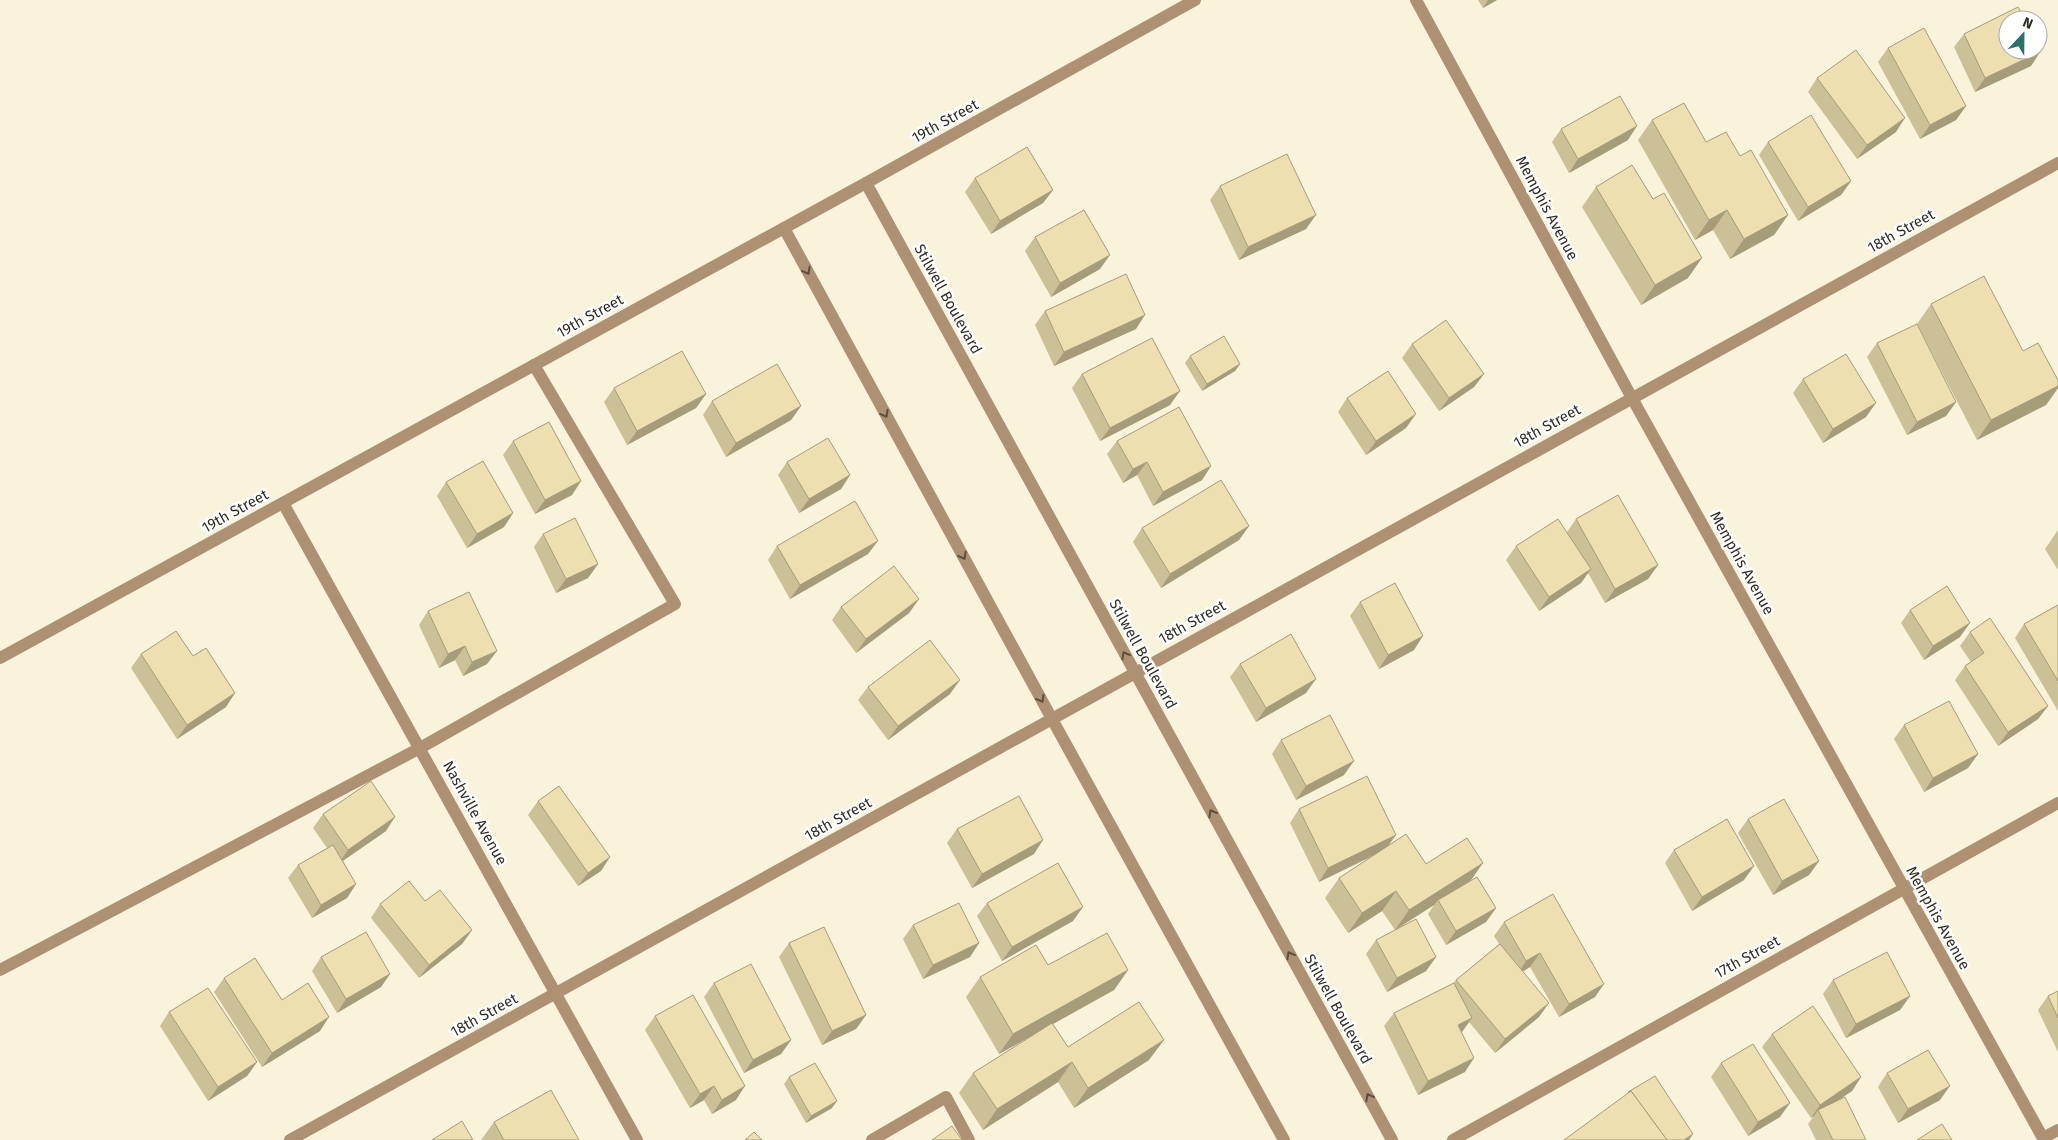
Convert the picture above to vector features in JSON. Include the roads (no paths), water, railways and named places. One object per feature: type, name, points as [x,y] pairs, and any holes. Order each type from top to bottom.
[{"type":"street","name":"19th Street","points":[[0,658],[866,183],[1195,0]]},
{"type":"street","name":"Memphis Avenue","points":[[1416,0],[1632,398],[2043,1139]]},
{"type":"street","name":"18th Street","points":[[290,1140],[2058,163]]},
{"type":"street","name":"Stilwell Boulevard","points":[[866,183],[1392,1140]]},
{"type":"street","points":[[784,228],[1284,1140]]},
{"type":"street","points":[[0,970],[420,748],[675,604],[534,365]]},
{"type":"street","name":"Nashville Avenue","points":[[283,503],[637,1140]]},
{"type":"street","name":"17th Street","points":[[1453,1140],[2058,803]]},
{"type":"street","points":[[872,1140],[946,1097],[969,1140]]},
{"type":"street","points":[[2043,1139],[2058,1130]]}]
